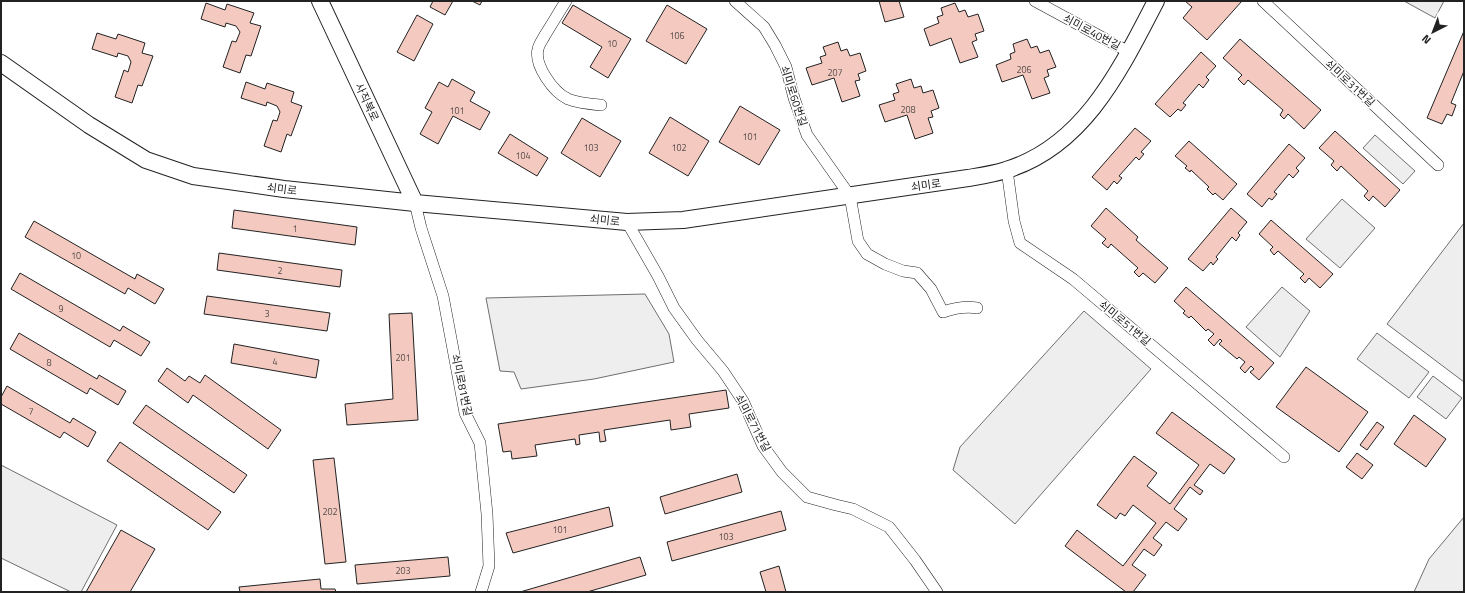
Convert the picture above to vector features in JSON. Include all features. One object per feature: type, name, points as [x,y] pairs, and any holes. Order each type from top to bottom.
[{"type":"main road","name":"사직북로","points":[[320,1],[415,203]]},
{"type":"main road","name":"쇠미로","points":[[1,63],[89,125],[146,160],[193,176],[284,189],[415,203],[627,222],[683,220],[968,178],[1007,170],[1037,156],[1065,137],[1082,121],[1102,97],[1116,75],[1156,1]]},
{"type":"street","points":[[566,1],[538,48],[537,58],[548,79],[557,90],[567,98],[587,104],[601,105]]},
{"type":"street","name":"쇠미로60번길","points":[[735,1],[764,27],[775,45],[786,67],[794,98],[807,135],[850,196]]},
{"type":"street","name":"쇠미로40번길","points":[[1035,1],[1129,52]]},
{"type":"street","name":"쇠미로31번길","points":[[1263,1],[1438,165]]},
{"type":"street","name":"쇠미로51번길","points":[[1007,170],[1014,221],[1020,243],[1073,279],[1284,457]]},
{"type":"street","points":[[850,196],[858,241],[867,254],[885,264],[903,271],[917,273],[931,289],[943,312],[959,307],[977,308]]},
{"type":"street","name":"쇠미로81번길","points":[[415,203],[421,228],[443,296],[466,413],[480,443],[487,514],[489,566],[481,592]]},
{"type":"street","name":"쇠미로71번길","points":[[627,222],[658,276],[674,308],[697,340],[723,371],[743,401],[763,446],[782,472],[807,497],[853,509],[889,527],[915,560],[937,592]]},
{"type":"shaded area","points":[[1404,1],[1444,1],[1435,18]]},
{"type":"shaded area","points":[[1375,135],[1415,171],[1403,184],[1363,148]]},
{"type":"shaded area","points":[[1342,199],[1375,228],[1340,268],[1306,239]]},
{"type":"shaded area","points":[[1464,223],[1464,382],[1387,324]]},
{"type":"shaded area","points":[[1282,287],[1310,311],[1280,357],[1246,327]]},
{"type":"shaded area","points":[[645,294],[669,334],[674,362],[594,379],[521,389],[514,372],[500,371],[486,298]]},
{"type":"shaded area","points":[[1084,311],[1151,369],[1015,524],[953,470],[960,447]]},
{"type":"shaded area","points":[[1377,333],[1429,372],[1409,398],[1357,359]]},
{"type":"shaded area","points":[[1433,376],[1462,398],[1446,419],[1417,397]]},
{"type":"shaded area","points":[[1,465],[117,525],[81,592],[71,592],[1,558]]},
{"type":"shaded area","points":[[1464,517],[1464,592],[1414,592],[1429,559]]},
{"type":"building","points":[[433,1],[453,1],[445,15],[430,7]]},
{"type":"building","points":[[472,1],[482,1],[480,5]]},
{"type":"building","points":[[879,1],[899,1],[904,17],[885,22]]},
{"type":"building","points":[[1185,1],[1242,1],[1207,40],[1183,18],[1192,7]]},
{"type":"building","points":[[206,3],[225,10],[227,4],[254,13],[250,23],[261,26],[251,56],[246,55],[240,73],[223,67],[232,41],[236,42],[240,32],[236,26],[226,23],[225,27],[201,19]]},
{"type":"building","points":[[955,3],[959,12],[965,10],[968,17],[978,14],[984,31],[975,34],[977,40],[972,42],[978,57],[960,63],[951,38],[930,46],[924,29],[939,23],[937,17],[943,15],[941,8]]},
{"type":"building","points":[[573,5],[631,39],[608,78],[590,67],[602,47],[562,23]]},
{"type":"building","points":[[667,5],[707,29],[686,64],[646,41]]},
{"type":"building","points":[[417,15],[433,24],[414,61],[397,52]]},
{"type":"building","points":[[1464,31],[1464,71],[1451,103],[1456,105],[1452,116],[1447,114],[1442,124],[1427,118]]},
{"type":"building","points":[[97,33],[116,39],[118,34],[145,43],[142,53],[153,56],[142,86],[138,85],[132,103],[115,97],[124,70],[128,72],[131,62],[128,56],[118,53],[117,57],[92,49]]},
{"type":"building","points":[[1027,39],[1031,48],[1037,46],[1040,53],[1049,50],[1056,67],[1047,70],[1049,76],[1044,78],[1050,93],[1032,99],[1023,75],[1002,82],[996,65],[1011,59],[1010,54],[1015,52],[1013,44]]},
{"type":"building","points":[[1240,39],[1321,110],[1304,129],[1288,114],[1284,119],[1280,115],[1283,110],[1248,80],[1244,85],[1238,79],[1242,75],[1223,58]]},
{"type":"building","points":[[838,42],[841,51],[847,49],[850,56],[860,53],[866,71],[858,74],[860,80],[855,81],[860,96],[842,102],[834,78],[812,85],[806,68],[822,63],[820,57],[826,55],[823,47]]},
{"type":"building","points":[[1201,52],[1216,66],[1206,77],[1209,80],[1203,88],[1199,84],[1183,103],[1186,105],[1181,111],[1178,109],[1170,117],[1155,104]]},
{"type":"building","points":[[452,79],[475,92],[470,101],[490,112],[480,130],[453,116],[438,144],[420,134],[432,112],[425,108],[439,82],[448,87]]},
{"type":"building","points":[[911,79],[914,88],[921,86],[923,93],[933,90],[939,108],[931,111],[933,117],[928,118],[933,133],[915,139],[907,115],[885,122],[879,105],[895,100],[893,94],[899,92],[896,84]]},
{"type":"building","points":[[246,82],[265,89],[267,83],[294,92],[291,102],[302,106],[291,136],[287,134],[281,152],[264,146],[273,120],[277,121],[280,112],[277,106],[267,102],[266,106],[241,98]]},
{"type":"building","points":[[740,106],[780,130],[759,165],[719,142]]},
{"type":"building","points":[[670,117],[709,141],[688,176],[649,153]]},
{"type":"building","points":[[582,118],[621,141],[600,177],[561,153]]},
{"type":"building","points":[[1135,128],[1151,141],[1141,152],[1144,154],[1139,160],[1136,157],[1119,176],[1122,178],[1117,184],[1114,181],[1107,190],[1092,177]]},
{"type":"building","points":[[1335,131],[1400,190],[1385,207],[1373,196],[1369,201],[1364,196],[1368,191],[1341,166],[1337,171],[1331,165],[1334,161],[1319,148]]},
{"type":"building","points":[[510,134],[548,158],[537,176],[498,153]]},
{"type":"building","points":[[1189,141],[1237,184],[1223,200],[1215,193],[1213,195],[1207,189],[1209,187],[1191,170],[1190,172],[1185,168],[1187,166],[1175,156]]},
{"type":"building","points":[[1289,144],[1305,158],[1296,168],[1299,171],[1293,178],[1289,174],[1274,192],[1277,194],[1272,200],[1269,198],[1262,207],[1247,194]]},
{"type":"building","points":[[1106,208],[1138,237],[1136,240],[1168,268],[1155,283],[1143,273],[1139,277],[1134,272],[1138,268],[1111,244],[1108,248],[1102,243],[1106,239],[1091,226]]},
{"type":"building","points":[[1231,208],[1247,222],[1238,233],[1240,235],[1236,241],[1232,237],[1216,257],[1218,259],[1213,265],[1211,262],[1203,271],[1188,259]]},
{"type":"building","points":[[234,210],[357,227],[355,245],[232,228]]},
{"type":"building","points":[[1271,220],[1333,274],[1320,288],[1309,278],[1305,283],[1300,278],[1304,274],[1278,251],[1274,255],[1270,250],[1273,247],[1259,234]]},
{"type":"building","points":[[34,221],[135,279],[137,274],[164,289],[155,304],[128,288],[125,294],[25,237]]},
{"type":"building","points":[[219,253],[342,270],[340,287],[217,270]]},
{"type":"building","points":[[20,273],[120,331],[123,326],[150,342],[141,356],[114,340],[110,347],[11,289]]},
{"type":"building","points":[[1186,287],[1274,363],[1259,380],[1250,372],[1254,369],[1251,366],[1245,373],[1240,368],[1245,362],[1239,357],[1237,359],[1219,344],[1222,341],[1220,339],[1214,346],[1208,340],[1214,334],[1208,329],[1206,331],[1191,316],[1189,318],[1183,313],[1185,311],[1174,301]]},
{"type":"building","points":[[207,296],[330,313],[327,331],[204,314]]},
{"type":"building","points":[[412,313],[418,420],[347,425],[345,404],[393,399],[389,314]]},
{"type":"building","points":[[19,333],[97,379],[99,375],[126,391],[118,405],[90,388],[87,394],[10,349]]},
{"type":"building","points":[[234,344],[319,360],[316,378],[231,363]]},
{"type":"building","points":[[1306,367],[1368,412],[1339,452],[1276,407]]},
{"type":"building","points":[[167,368],[185,381],[189,376],[200,383],[205,375],[281,430],[268,449],[193,395],[188,403],[158,381]]},
{"type":"building","points":[[7,386],[70,423],[73,418],[96,432],[88,447],[64,432],[60,438],[1,404],[1,397]]},
{"type":"building","points":[[726,390],[729,408],[689,414],[691,427],[671,430],[670,420],[604,430],[606,441],[600,442],[599,432],[579,435],[580,444],[576,445],[575,439],[535,445],[537,456],[512,459],[511,451],[503,452],[498,424]]},
{"type":"building","points":[[146,405],[247,475],[234,493],[133,423]]},
{"type":"building","points":[[1172,412],[1235,459],[1224,474],[1210,464],[1194,485],[1203,491],[1200,495],[1190,487],[1174,509],[1187,519],[1178,531],[1166,522],[1153,538],[1162,545],[1154,556],[1144,549],[1132,565],[1146,575],[1133,592],[1126,592],[1065,546],[1077,530],[1123,566],[1156,523],[1133,505],[1125,516],[1120,513],[1116,519],[1097,505],[1134,456],[1157,473],[1147,486],[1170,504],[1199,465],[1156,433]]},
{"type":"building","points":[[1414,415],[1446,439],[1426,467],[1394,444]]},
{"type":"building","points":[[1377,422],[1384,427],[1367,450],[1360,445]]},
{"type":"building","points":[[120,442],[221,512],[208,530],[107,461]]},
{"type":"building","points":[[1357,453],[1373,465],[1362,479],[1346,467]]},
{"type":"building","points":[[334,458],[346,562],[325,564],[313,460]]},
{"type":"building","points":[[737,474],[742,492],[665,514],[660,497]]},
{"type":"building","points":[[609,507],[613,526],[513,553],[506,533]]},
{"type":"building","points":[[781,511],[786,530],[672,561],[667,542]]},
{"type":"building","points":[[121,530],[155,549],[130,592],[86,592]]},
{"type":"building","points":[[448,557],[450,576],[357,584],[355,565]]},
{"type":"building","points":[[640,557],[646,575],[587,592],[520,592]]},
{"type":"building","points":[[779,566],[786,592],[766,592],[760,572]]},
{"type":"building","points":[[320,579],[321,589],[335,589],[336,592],[240,592],[239,587]]}]
